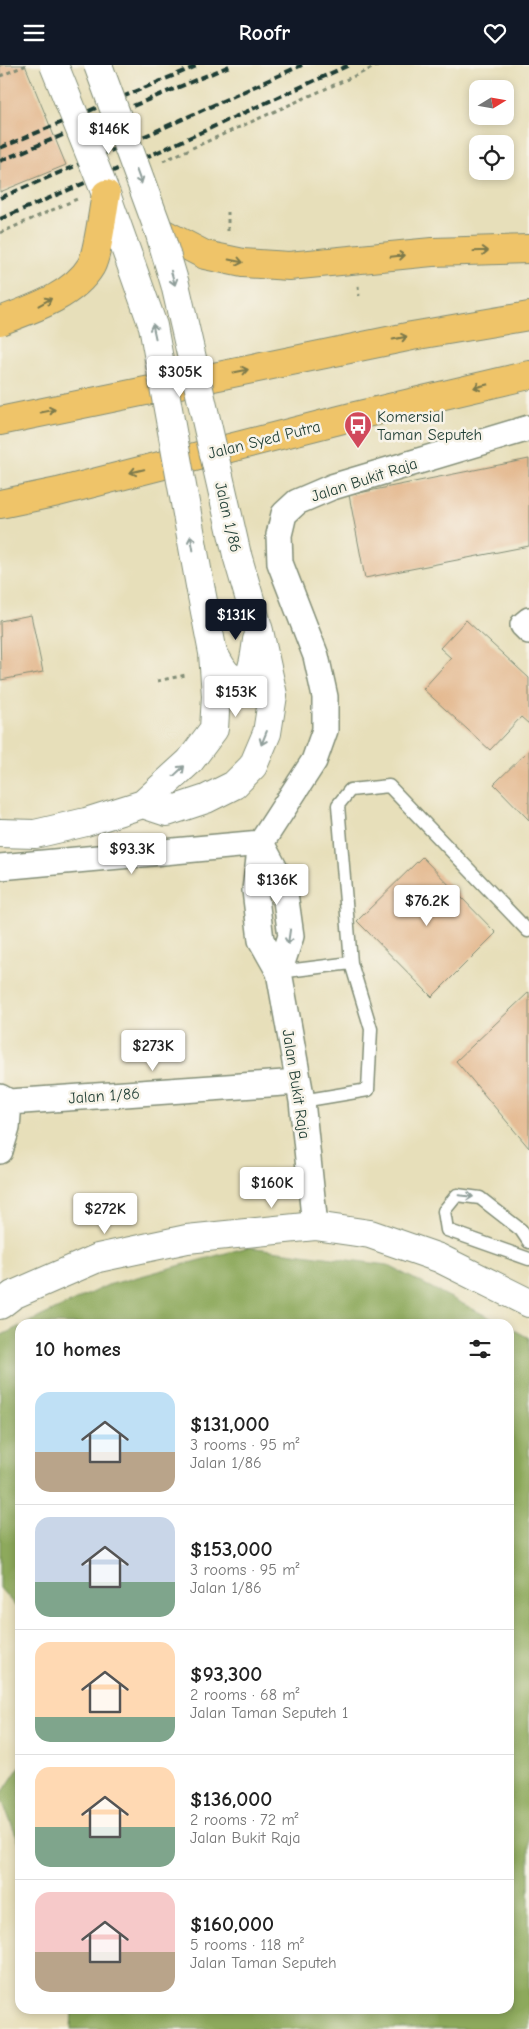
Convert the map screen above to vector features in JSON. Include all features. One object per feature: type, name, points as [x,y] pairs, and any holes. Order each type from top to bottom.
[{"type":"main road","points":[[0,321],[40,305],[74,285],[92,265],[106,194]]},
{"type":"main road","points":[[159,231],[205,255],[243,263],[289,267],[432,252],[529,249]]},
{"type":"main road","points":[[0,421],[412,336],[529,316]]},
{"type":"main road","name":"Jalan Syed Putra","points":[[5,506],[365,414],[529,375]]},
{"type":"street","points":[[0,833],[35,834],[86,822],[144,804],[190,761],[214,729],[216,696],[213,653],[153,327],[106,194],[54,65]]},
{"type":"street","name":"Jalan 1/86","points":[[98,65],[159,231],[180,305],[237,555],[259,631],[273,695],[267,733],[252,766],[234,785],[188,807],[166,812],[144,804]]},
{"type":"street","name":"Jalan Bukit Raja","points":[[315,1226],[300,1091],[279,972],[291,936],[284,886],[261,843],[314,761],[325,730],[325,697],[316,656],[280,563],[279,535],[284,514],[297,502],[332,487],[529,429]]},
{"type":"street","points":[[529,620],[523,625],[529,631]]},
{"type":"street","points":[[213,653],[228,676],[235,681],[243,681],[249,677],[252,669],[259,631]]},
{"type":"street","points":[[0,867],[261,843]]},
{"type":"street","name":"Jalan 1/86","points":[[4,1100],[300,1091]]},
{"type":"street","points":[[0,1151],[7,1128],[4,1100]]},
{"type":"street","points":[[0,1305],[13,1295],[98,1258],[187,1239],[315,1226],[370,1234],[422,1252],[529,1303]]},
{"type":"lane","points":[[300,1091],[368,1090],[370,1029],[351,963],[338,805],[350,790],[389,786],[528,931]]},
{"type":"lane","points":[[279,972],[351,963]]},
{"type":"lane","points":[[529,1242],[521,1230],[480,1198],[457,1195],[444,1211],[448,1230],[529,1259]]},
{"type":"path","points":[[0,76],[28,65]]},
{"type":"path","points":[[161,162],[379,65]]},
{"type":"path","points":[[0,233],[79,198]]},
{"type":"path","points":[[228,211],[228,235]]},
{"type":"path","points":[[157,681],[192,674]]},
{"type":"green space","points":[[248,1247],[387,1265],[492,1319],[36,1319],[108,1285]]},
{"type":"green space","points":[[15,1328],[15,1606],[0,1588],[0,1336]]},
{"type":"green space","points":[[514,1330],[529,1338],[529,2029],[71,2029],[72,2014],[514,2014]]},
{"type":"green space","points":[[15,1774],[15,1833],[0,1796]]},
{"type":"building","points":[[0,65],[25,65],[66,165],[0,192]]},
{"type":"building","points":[[529,459],[529,546],[365,578],[349,495]]},
{"type":"building","points":[[31,615],[43,672],[1,680],[0,621]]},
{"type":"building","points":[[466,620],[529,678],[529,724],[521,717],[490,750],[423,689],[451,658],[440,648]]},
{"type":"building","points":[[529,750],[529,820],[494,784]]},
{"type":"building","points":[[422,857],[496,933],[432,997],[357,921]]},
{"type":"building","points":[[529,992],[529,1148],[456,1061]]},
{"type":"railway","points":[[0,148],[199,65]]},
{"type":"railway","points":[[0,161],[232,65]]},
{"type":"railway","points":[[0,198],[152,133],[302,65]]},
{"type":"railway","points":[[0,219],[160,151],[349,65]]},
{"type":"place","name":"Komersial Taman Seputeh","points":[[358,449]]}]
